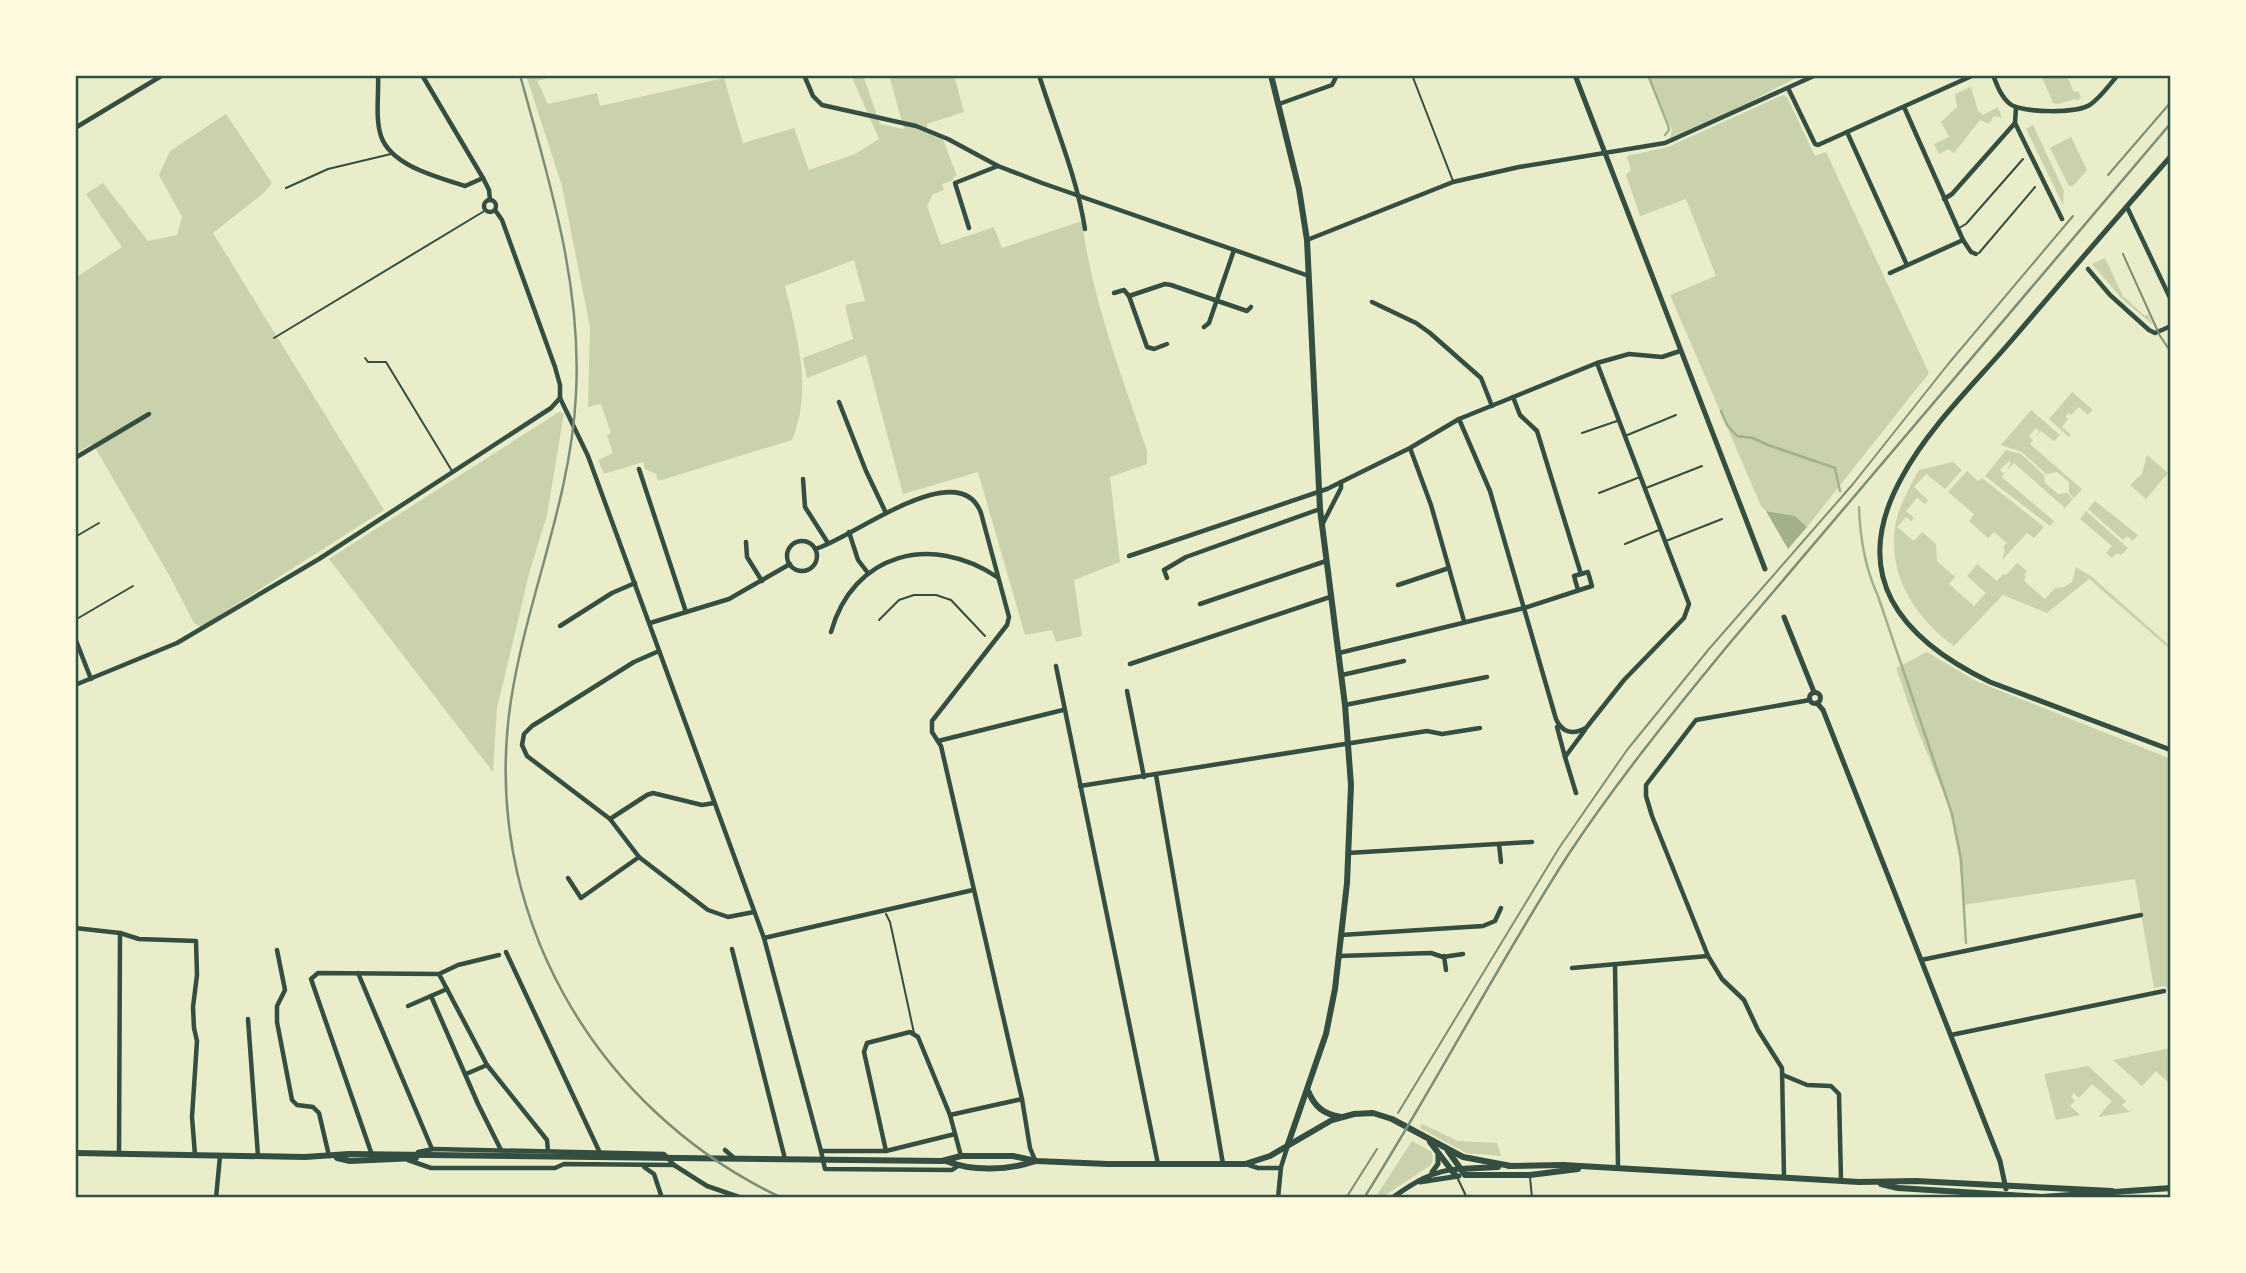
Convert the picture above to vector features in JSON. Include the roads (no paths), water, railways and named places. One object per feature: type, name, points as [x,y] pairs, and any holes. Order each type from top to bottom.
[{"type":"main road","points":[[1271,75],[1299,189],[1307,240],[1320,509],[1345,705],[1351,785],[1339,956],[1326,1034],[1288,1144]]},
{"type":"main road","points":[[1308,1091],[1315,1106],[1343,1117]]},
{"type":"main road","points":[[75,1153],[350,1158],[407,1157],[430,1153],[946,1161],[961,1156],[1013,1156],[1036,1161],[1223,1165],[1245,1164],[1270,1156],[1327,1123],[1343,1117],[1373,1113],[1392,1119],[1470,1159],[1511,1166]]},
{"type":"main road","points":[[1429,1140],[1456,1171],[1465,1175],[1530,1175],[1587,1168],[1618,1168],[1841,1181],[1916,1181],[2112,1191]]},
{"type":"main road","points":[[1446,1149],[1456,1171]]},
{"type":"main road","points":[[350,1158],[372,1155],[407,1157]]},
{"type":"main road","points":[[946,1161],[958,1166],[1013,1167],[1036,1161]]},
{"type":"main road","points":[[1456,1171],[1511,1166],[1563,1165],[1587,1168]]},
{"type":"main road","points":[[1873,1181],[1898,1188],[2042,1197],[2171,1188]]},
{"type":"street","points":[[75,128],[163,75]]},
{"type":"street","points":[[378,75],[380,134],[393,154],[408,164],[465,186],[483,178]]},
{"type":"street","points":[[422,75],[483,178],[491,197],[485,205],[486,211],[495,210]]},
{"type":"street","points":[[804,75],[813,96],[822,105],[916,126],[948,139],[998,166],[1309,276]]},
{"type":"street","points":[[1039,75],[1063,153],[1080,195],[1085,229]]},
{"type":"street","points":[[1279,104],[1332,86],[1337,75]]},
{"type":"street","points":[[1575,75],[1766,569]]},
{"type":"street","points":[[1307,240],[1453,182],[1519,167],[1665,144],[1816,75]]},
{"type":"street","points":[[1788,88],[1815,144],[1818,145],[1975,75]]},
{"type":"street","points":[[1993,75],[2003,97],[2016,107],[2073,111],[2096,100],[2118,75]]},
{"type":"street","points":[[1904,107],[1963,240],[1970,252],[1976,254]]},
{"type":"street","points":[[2016,107],[2015,123],[2062,219]]},
{"type":"street","points":[[1944,199],[2015,123]]},
{"type":"street","points":[[1847,132],[1907,265]]},
{"type":"street","points":[[2171,156],[1919,451],[1892,495],[1882,529],[1880,552],[1882,573],[1893,605],[1938,653],[1990,682],[2171,751]]},
{"type":"street","points":[[969,228],[955,183],[998,166]]},
{"type":"street","points":[[489,200],[496,203],[495,210],[502,220],[555,367],[560,398],[582,442],[764,938],[825,1170],[951,1170],[958,1166]]},
{"type":"street","points":[[2127,206],[2171,300]]},
{"type":"street","points":[[1890,273],[1963,240]]},
{"type":"street","points":[[1205,327],[1209,323],[1234,250]]},
{"type":"street","points":[[2088,269],[2110,295],[2149,331],[2155,332],[2171,326]]},
{"type":"street","points":[[1129,296],[1165,284],[1247,311],[1251,307]]},
{"type":"street","points":[[1114,293],[1124,290],[1129,296],[1147,347],[1154,349],[1167,344]]},
{"type":"street","points":[[1372,302],[1416,323],[1430,333],[1481,378],[1492,406]]},
{"type":"street","points":[[1129,556],[1320,491],[1410,448],[1459,419],[1597,363],[1629,354],[1662,357],[1680,351]]},
{"type":"street","points":[[1565,757],[1624,680],[1688,612],[1689,602],[1597,363]]},
{"type":"street","points":[[1513,397],[1520,415],[1537,430],[1581,574]]},
{"type":"street","points":[[75,685],[177,643],[319,559],[551,408],[560,398]]},
{"type":"street","points":[[839,402],[886,513]]},
{"type":"street","points":[[75,458],[149,414]]},
{"type":"street","points":[[1459,419],[1490,491],[1576,793]]},
{"type":"street","points":[[1410,448],[1431,505],[1464,621]]},
{"type":"street","points":[[639,469],[686,612]]},
{"type":"street","points":[[803,479],[805,507],[828,543]]},
{"type":"street","points":[[1322,526],[1341,482]]},
{"type":"street","points":[[815,549],[905,504],[950,491],[969,496],[978,505],[981,513],[1009,617],[1007,625],[932,721],[932,732],[938,741],[1030,1148],[1036,1161]]},
{"type":"street","points":[[1167,578],[1164,570],[1166,566],[1320,509]]},
{"type":"street","points":[[849,532],[858,560],[868,573]]},
{"type":"street","points":[[805,541],[815,549],[816,557],[809,568],[796,569],[790,564],[788,551],[793,543],[805,541]]},
{"type":"street","points":[[746,542],[747,557],[762,581]]},
{"type":"street","points":[[831,632],[840,606],[850,590],[868,573],[899,557],[936,554],[968,560],[998,577]]},
{"type":"street","points":[[1200,604],[1325,561]]},
{"type":"street","points":[[650,624],[729,598],[790,564]]},
{"type":"street","points":[[1398,585],[1449,568]]},
{"type":"street","points":[[1338,653],[1524,608],[1592,586],[1588,572],[1574,576],[1578,590]]},
{"type":"street","points":[[560,626],[612,593],[635,583]]},
{"type":"street","points":[[1130,664],[1331,597]]},
{"type":"street","points":[[1784,617],[1814,692],[1821,696],[1817,703]]},
{"type":"street","points":[[75,638],[91,679]]},
{"type":"street","points":[[659,651],[634,662],[532,726],[524,734],[522,745],[527,756],[610,819],[639,858],[713,913],[728,917],[754,912]]},
{"type":"street","points":[[1341,676],[1404,661]]},
{"type":"street","points":[[1056,666],[1158,1164]]},
{"type":"street","points":[[1345,705],[1487,677]]},
{"type":"street","points":[[1127,691],[1144,777]]},
{"type":"street","points":[[1810,699],[1814,692]]},
{"type":"street","points":[[1784,1177],[1783,1075],[1780,1063],[1758,1030],[1744,1000],[1722,979],[1709,956],[1652,816],[1646,785],[1696,720],[1810,699],[1817,703],[1828,723],[2000,1161],[2006,1195]]},
{"type":"street","points":[[938,741],[1063,710]]},
{"type":"street","points":[[1556,719],[1560,728],[1567,732],[1578,732],[1586,728]]},
{"type":"street","points":[[1080,786],[1427,731],[1442,734],[1480,728]]},
{"type":"street","points":[[1156,775],[1223,1165]]},
{"type":"street","points":[[610,819],[653,793],[702,805],[715,803]]},
{"type":"street","points":[[1348,853],[1532,842]]},
{"type":"street","points":[[1499,844],[1501,862]]},
{"type":"street","points":[[568,878],[581,898],[639,858]]},
{"type":"street","points":[[764,938],[973,890]]},
{"type":"street","points":[[1341,935],[1483,926],[1494,921],[1501,908]]},
{"type":"street","points":[[1921,960],[2141,915]]},
{"type":"street","points":[[75,928],[120,933],[139,939],[196,941],[197,975],[193,1007],[197,1041],[192,1117],[195,1155]]},
{"type":"street","points":[[119,1153],[120,933]]},
{"type":"street","points":[[732,949],[785,1159]]},
{"type":"street","points":[[277,950],[285,990],[277,1006],[277,1021],[292,1100],[297,1105],[313,1107],[319,1112],[329,1157]]},
{"type":"street","points":[[506,952],[600,1153]]},
{"type":"street","points":[[1339,956],[1463,954]]},
{"type":"street","points":[[372,1155],[311,982],[312,977],[318,973],[439,974],[458,965],[499,955]]},
{"type":"street","points":[[1444,956],[1446,970]]},
{"type":"street","points":[[1572,968],[1709,956]]},
{"type":"street","points":[[1615,964],[1618,1168]]},
{"type":"street","points":[[358,973],[430,1153],[501,1150],[664,1154],[674,1165],[707,1186],[742,1198]]},
{"type":"street","points":[[439,974],[487,1065],[547,1140],[548,1151]]},
{"type":"street","points":[[408,1006],[447,989]]},
{"type":"street","points":[[1951,1035],[2164,991]]},
{"type":"street","points":[[431,996],[501,1150]]},
{"type":"street","points":[[248,1019],[258,1157]]},
{"type":"street","points":[[886,1150],[864,1059],[865,1047],[867,1043],[905,1033],[918,1037],[950,1115],[961,1156]]},
{"type":"street","points":[[466,1074],[487,1065]]},
{"type":"street","points":[[1783,1075],[1807,1085],[1831,1086],[1839,1094],[1841,1181]]},
{"type":"street","points":[[950,1115],[1021,1099]]},
{"type":"street","points":[[821,1151],[886,1150],[954,1134]]},
{"type":"street","points":[[1278,1198],[1281,1168],[1288,1144]]},
{"type":"street","points":[[725,1150],[734,1158],[823,1159]]},
{"type":"street","points":[[1392,1198],[1427,1176],[1437,1166],[1437,1150]]},
{"type":"street","points":[[216,1198],[220,1156]]},
{"type":"street","points":[[407,1157],[432,1168],[555,1168],[564,1164],[674,1165]]},
{"type":"street","points":[[634,1164],[647,1168],[654,1174],[662,1198]]},
{"type":"street","points":[[1245,1164],[1258,1168],[1281,1168]]},
{"type":"street","points":[[1427,1176],[1456,1171]]},
{"type":"street","points":[[1411,1185],[1456,1171]]},
{"type":"lane","points":[[1412,75],[1453,182]]},
{"type":"lane","points":[[286,188],[328,169],[393,154]]},
{"type":"lane","points":[[1958,229],[1966,224],[2022,159]]},
{"type":"lane","points":[[1976,254],[2035,187]]},
{"type":"lane","points":[[274,338],[486,211]]},
{"type":"lane","points":[[365,358],[368,362],[386,362],[452,472]]},
{"type":"lane","points":[[1624,436],[1676,415]]},
{"type":"lane","points":[[1582,433],[1618,420]]},
{"type":"lane","points":[[1645,488],[1702,466]]},
{"type":"lane","points":[[1599,493],[1641,477]]},
{"type":"lane","points":[[1665,541],[1722,519]]},
{"type":"lane","points":[[75,537],[99,523]]},
{"type":"lane","points":[[1625,544],[1660,529]]},
{"type":"lane","points":[[75,620],[133,586]]},
{"type":"lane","points":[[879,620],[899,600],[914,595],[936,595],[951,600],[985,636]]},
{"type":"lane","points":[[886,914],[914,1034]]},
{"type":"lane","points":[[1529,1166],[1532,1198]]},
{"type":"lane","points":[[1456,1171],[1466,1196],[1506,1198]]},
{"type":"waterway","points":[[1648,75],[1668,125],[1669,130],[1665,135]]},
{"type":"waterway","points":[[1721,411],[1727,425],[1737,436],[1753,438],[1835,468],[1840,491]]},
{"type":"waterway","points":[[1859,507],[1862,541],[1870,575],[1952,814],[1961,859],[1966,943]]},
{"type":"tram line","points":[[2108,175],[2171,102]]},
{"type":"tram line","points":[[1398,1113],[1559,848],[1627,750],[1709,649],[1853,484],[1949,363],[2073,216]]},
{"type":"tram line","points":[[2123,254],[2160,336],[2171,352]]},
{"type":"tram line","points":[[1346,1198],[1377,1149]]},
{"type":"railway","points":[[520,75],[552,193],[569,272],[577,353],[576,394],[566,472],[527,624],[511,700],[506,778],[513,853],[533,926],[564,994],[605,1056],[655,1112],[715,1160],[782,1198]]},
{"type":"railway","points":[[1364,1198],[1541,897],[1626,774],[1729,644],[2171,123]]}]
